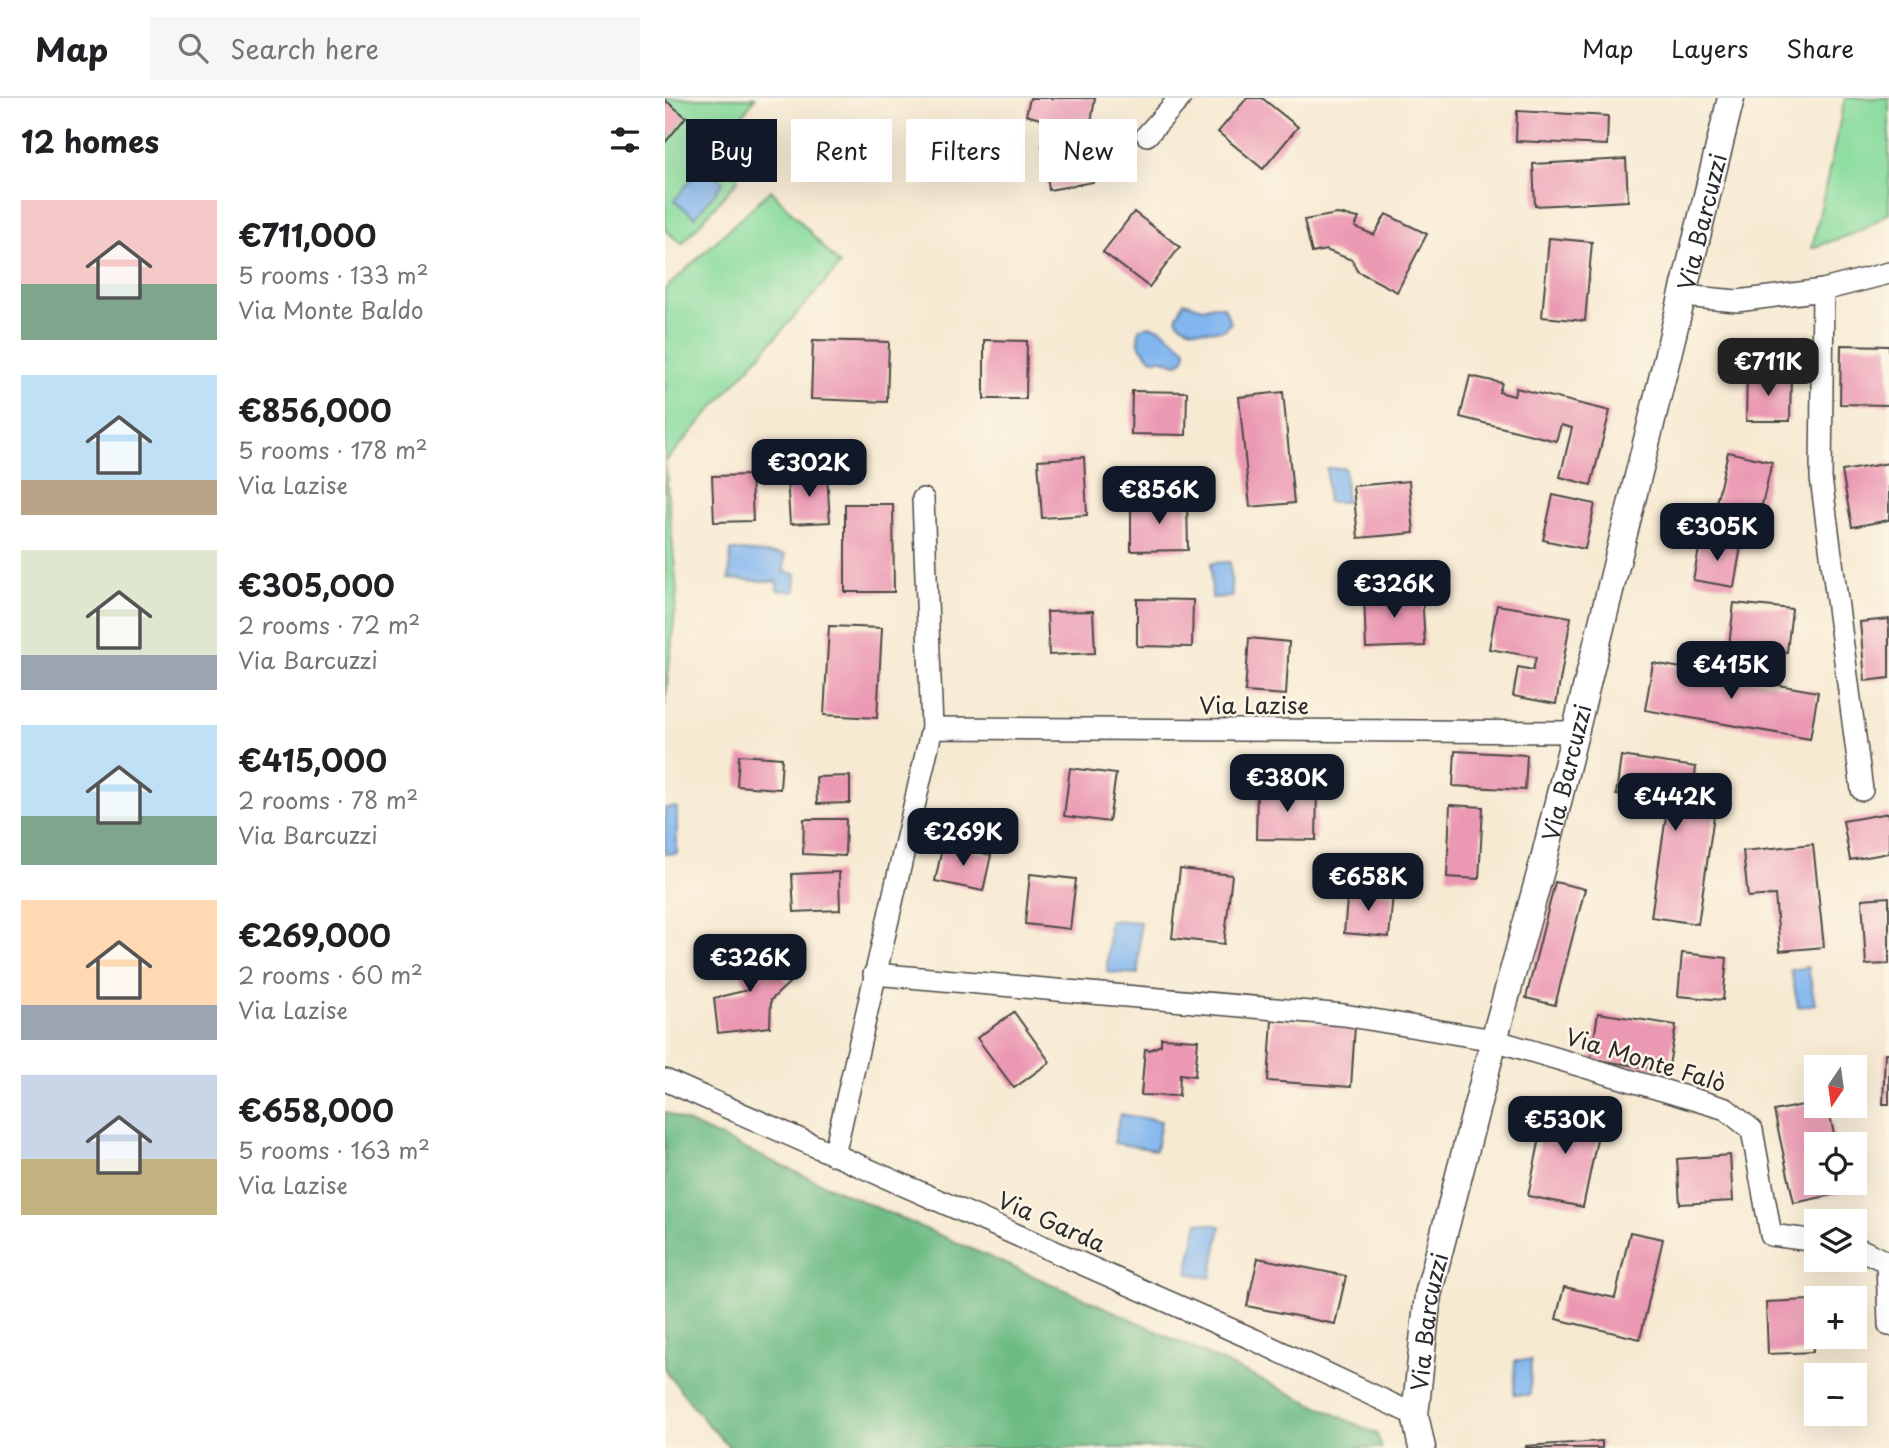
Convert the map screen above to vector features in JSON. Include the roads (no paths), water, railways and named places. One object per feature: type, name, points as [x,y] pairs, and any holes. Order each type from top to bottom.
[{"type":"street","points":[[1147,135],[1180,98]]},
{"type":"street","name":"Via Barcuzzi","points":[[1422,1448],[1415,1415],[1428,1295],[1543,863],[1731,98]]},
{"type":"street","points":[[1683,296],[1737,301],[1823,290],[1889,273]]},
{"type":"street","points":[[1823,290],[1821,478],[1862,790]]},
{"type":"street","points":[[834,1155],[932,728],[923,499]]},
{"type":"street","name":"Via Lazise","points":[[932,728],[1575,732]]},
{"type":"street","points":[[874,974],[1344,1015],[1494,1040]]},
{"type":"street","name":"Via Monte Falò","points":[[1494,1040],[1726,1109],[1752,1130],[1771,1235],[1804,1239]]},
{"type":"street","name":"Via Garda","points":[[665,1080],[1230,1328],[1415,1415]]},
{"type":"street","points":[[1867,1253],[1887,1262],[1889,1325]]},
{"type":"water","points":[[689,182],[723,182],[695,217],[674,201]]},
{"type":"water","points":[[1184,302],[1203,308],[1213,305],[1224,307],[1231,323],[1223,330],[1211,331],[1184,326],[1176,318]]},
{"type":"water","points":[[1150,326],[1161,329],[1186,349],[1183,360],[1176,364],[1152,359],[1145,352],[1139,342],[1140,328]]},
{"type":"water","points":[[1327,468],[1345,468],[1346,502],[1327,502]]},
{"type":"water","points":[[731,550],[785,555],[784,572],[796,574],[795,592],[777,590],[777,582],[729,579]]},
{"type":"water","points":[[1230,562],[1232,597],[1212,598],[1211,563]]},
{"type":"water","points":[[677,807],[677,854],[665,854],[665,808]]},
{"type":"water","points":[[1109,920],[1140,922],[1138,974],[1107,972]]},
{"type":"water","points":[[1808,967],[1815,1004],[1798,1007],[1791,970]]},
{"type":"water","points":[[1120,1114],[1161,1121],[1156,1150],[1114,1143]]},
{"type":"water","points":[[1198,1222],[1221,1226],[1211,1278],[1187,1273]]},
{"type":"water","points":[[1515,1360],[1531,1360],[1530,1395],[1514,1395]]}]
